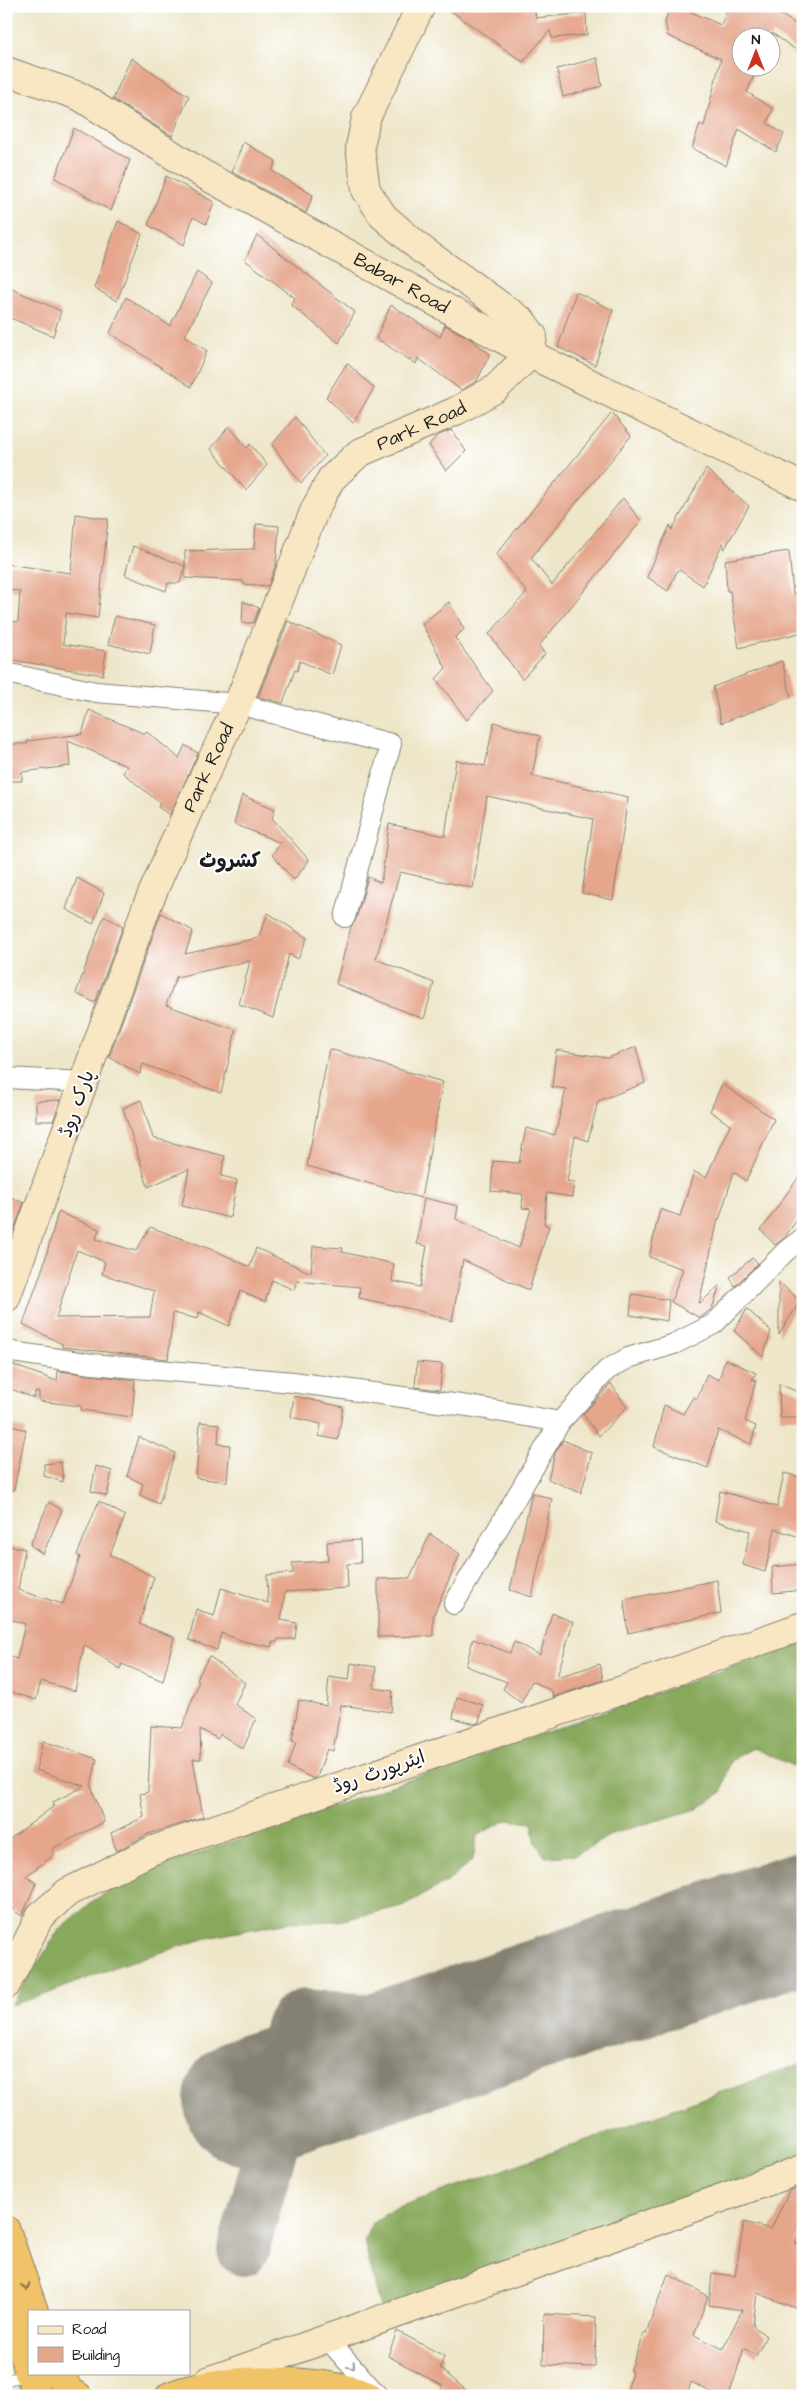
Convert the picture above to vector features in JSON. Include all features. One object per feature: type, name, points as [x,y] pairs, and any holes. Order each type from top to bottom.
[{"type":"highway","points":[[6,2230],[34,2310]]},
{"type":"highway","points":[[6,2300],[26,2379]]},
{"type":"highway","points":[[59,2374],[70,2391],[78,2396]]},
{"type":"highway","points":[[177,2393],[227,2384],[313,2383],[357,2391],[368,2396]]},
{"type":"street","points":[[421,6],[366,118],[360,147],[366,190],[383,216],[421,249],[522,321],[533,336],[530,354]]},
{"type":"street","name":"Babar Road","points":[[6,71],[79,96],[200,173],[530,354],[803,487]]},
{"type":"street","name":"Park Road","points":[[146,908],[192,802],[238,704],[315,509],[331,479],[359,453],[456,411],[495,389],[530,354]]},
{"type":"street","points":[[6,673],[96,692],[238,704],[391,744],[345,917]]},
{"type":"street","name":"پارک روڈ","points":[[6,1298],[146,908]]},
{"type":"street","points":[[6,1078],[85,1082]]},
{"type":"street","points":[[454,1604],[560,1422],[607,1370],[628,1358],[674,1344],[714,1324],[786,1251],[803,1238]]},
{"type":"street","points":[[6,1351],[92,1364],[293,1382],[475,1407],[560,1422]]},
{"type":"street","name":"ایئرپورٹ روڈ","points":[[6,1985],[40,1916],[68,1892],[153,1850],[628,1688],[803,1626]]},
{"type":"street","points":[[177,2393],[326,2337],[803,2169]]},
{"type":"street","points":[[326,2337],[378,2396]]},
{"type":"green space","points":[[803,1642],[803,1769],[753,1748],[731,1760],[721,1793],[697,1809],[614,1833],[576,1855],[545,1857],[536,1843],[532,1823],[507,1820],[477,1835],[473,1860],[447,1882],[402,1906],[339,1921],[288,1922],[207,1938],[120,1965],[47,1994],[11,2005],[59,1930],[94,1900],[139,1874]]},
{"type":"green space","points":[[803,2063],[803,2159],[381,2308],[364,2241],[372,2223],[393,2209]]},
{"type":"building","points":[[444,6],[534,6],[536,18],[586,13],[587,35],[552,38],[550,30],[523,62]]},
{"type":"building","points":[[670,6],[693,6],[691,12],[721,25],[729,6],[768,6],[803,29],[803,55],[782,40],[782,28],[732,28],[732,78],[753,78],[747,92],[773,109],[767,123],[784,134],[776,152],[739,129],[726,166],[692,148],[700,124],[704,126],[721,59],[668,36],[665,22]]},
{"type":"building","points":[[131,58],[189,96],[172,136],[113,99]]},
{"type":"building","points":[[597,58],[602,86],[563,97],[557,69]]},
{"type":"building","points":[[74,128],[130,160],[111,211],[55,178]]},
{"type":"building","points":[[243,142],[276,161],[272,171],[313,195],[306,213],[232,172]]},
{"type":"building","points":[[166,176],[214,202],[206,224],[193,217],[184,245],[148,225]]},
{"type":"building","points":[[118,221],[142,234],[117,301],[94,288]]},
{"type":"building","points":[[257,235],[355,312],[339,343],[291,305],[295,298],[245,260]]},
{"type":"building","points":[[197,272],[212,283],[185,336],[207,351],[191,387],[110,333],[126,297],[170,326]]},
{"type":"building","points":[[6,286],[61,311],[53,336],[6,316]]},
{"type":"building","points":[[576,292],[613,310],[595,365],[558,347]]},
{"type":"building","points":[[391,305],[440,337],[445,325],[469,338],[490,354],[477,381],[461,390],[418,358],[416,364],[376,338]]},
{"type":"building","points":[[347,363],[374,388],[353,423],[326,397]]},
{"type":"building","points":[[612,413],[631,436],[531,558],[552,585],[623,498],[641,521],[539,646],[545,654],[522,679],[489,634],[527,592],[496,554]]},
{"type":"building","points":[[295,417],[325,456],[301,483],[272,445]]},
{"type":"building","points":[[229,426],[247,448],[250,444],[267,465],[246,490],[211,449]]},
{"type":"building","points":[[451,430],[466,451],[446,471],[429,445],[437,436]]},
{"type":"building","points":[[706,469],[749,506],[724,550],[723,542],[703,586],[678,569],[668,591],[647,577],[670,525],[672,530]]},
{"type":"building","points":[[76,514],[108,519],[98,618],[66,613],[63,644],[106,651],[103,675],[6,659],[6,620],[18,622],[20,591],[6,590],[6,564],[71,573]]},
{"type":"building","points":[[256,524],[279,526],[276,565],[268,586],[243,584],[243,581],[185,578],[185,551],[254,549]]},
{"type":"building","points":[[133,546],[185,566],[180,583],[168,583],[166,591],[125,575]]},
{"type":"building","points":[[789,551],[793,594],[801,592],[803,632],[739,648],[730,591],[727,591],[725,560]]},
{"type":"building","points":[[243,601],[259,608],[253,623],[242,623]]},
{"type":"building","points":[[449,602],[464,629],[455,638],[493,691],[467,720],[436,679],[446,668],[422,624]]},
{"type":"building","points":[[115,616],[155,625],[150,654],[108,644]]},
{"type":"building","points":[[288,621],[341,645],[332,675],[300,661],[283,703],[258,697]]},
{"type":"building","points":[[782,661],[791,697],[721,723],[713,687]]},
{"type":"building","points":[[89,710],[145,734],[146,731],[179,758],[185,745],[198,753],[170,815],[158,807],[160,803],[123,773],[127,766],[68,741],[70,766],[22,772],[22,781],[6,781],[6,744],[28,744],[27,741],[82,734]]},
{"type":"building","points":[[494,722],[540,736],[532,776],[628,797],[613,900],[582,893],[593,819],[487,796],[473,888],[400,872],[376,959],[434,983],[424,1019],[336,984],[351,927],[356,920],[368,877],[381,883],[389,824],[445,836],[456,760],[485,766]]},
{"type":"building","points":[[242,795],[275,809],[272,818],[309,860],[294,880],[272,855],[281,843],[234,824]]},
{"type":"building","points":[[77,878],[104,893],[93,924],[66,909]]},
{"type":"building","points":[[161,913],[193,931],[185,954],[258,938],[268,913],[307,938],[298,959],[289,954],[273,1018],[239,1004],[250,961],[176,977],[166,1005],[236,1030],[221,1093],[143,1064],[140,1074],[109,1057]]},
{"type":"building","points":[[104,916],[123,926],[95,1003],[76,993]]},
{"type":"building","points":[[636,1047],[645,1083],[598,1101],[588,1141],[575,1136],[567,1181],[574,1182],[572,1197],[547,1193],[544,1224],[549,1226],[529,1290],[463,1260],[452,1321],[416,1310],[359,1298],[360,1287],[297,1281],[294,1290],[272,1280],[265,1302],[240,1291],[229,1326],[199,1312],[198,1319],[173,1313],[168,1359],[62,1347],[62,1344],[23,1324],[44,1264],[58,1212],[99,1229],[96,1239],[136,1251],[150,1227],[216,1251],[250,1267],[256,1248],[311,1273],[313,1246],[343,1248],[342,1252],[394,1264],[392,1281],[420,1287],[427,1246],[417,1244],[424,1198],[458,1206],[456,1219],[519,1248],[531,1209],[522,1208],[523,1194],[491,1191],[493,1161],[519,1163],[526,1128],[555,1135],[566,1089],[552,1087],[556,1050],[608,1058]],"holes":[[[77,1250],[105,1262],[102,1274],[154,1291],[150,1317],[56,1318]]]},
{"type":"building","points":[[329,1049],[443,1082],[421,1198],[307,1166]]},
{"type":"building","points":[[722,1084],[774,1119],[746,1181],[734,1172],[718,1219],[699,1304],[720,1285],[712,1309],[700,1318],[671,1302],[683,1269],[649,1257],[660,1209],[680,1216],[694,1172],[706,1177],[730,1125],[710,1111]]},
{"type":"building","points":[[61,1100],[53,1121],[36,1121],[36,1101]]},
{"type":"building","points":[[141,1100],[153,1138],[225,1156],[221,1176],[237,1180],[230,1218],[182,1206],[189,1169],[148,1187],[123,1108]]},
{"type":"building","points":[[803,1171],[803,1211],[785,1237],[775,1245],[761,1230]]},
{"type":"building","points":[[6,1195],[24,1203],[6,1251]]},
{"type":"building","points":[[752,1258],[758,1263],[735,1286],[730,1277]]},
{"type":"building","points":[[779,1282],[800,1301],[779,1335]]},
{"type":"building","points":[[632,1294],[669,1300],[667,1321],[630,1315]]},
{"type":"building","points":[[747,1309],[771,1331],[763,1357],[734,1331]]},
{"type":"building","points":[[725,1359],[756,1373],[752,1380],[756,1380],[745,1421],[756,1426],[751,1444],[718,1430],[708,1468],[654,1447],[664,1405],[683,1414],[693,1397],[697,1399],[707,1374],[719,1380]]},
{"type":"building","points":[[417,1362],[442,1364],[440,1390],[415,1387]]},
{"type":"building","points":[[10,1364],[57,1381],[58,1371],[135,1380],[132,1417],[81,1410],[81,1406],[39,1401],[39,1392],[35,1392],[34,1398],[6,1387]]},
{"type":"building","points":[[611,1384],[627,1407],[599,1436],[583,1414]]},
{"type":"building","points":[[779,1384],[803,1394],[803,1418],[780,1418]]},
{"type":"building","points":[[294,1396],[343,1407],[338,1440],[319,1436],[321,1424],[291,1417]]},
{"type":"building","points":[[200,1422],[219,1424],[218,1444],[230,1445],[227,1482],[196,1478]]},
{"type":"building","points":[[6,1424],[26,1430],[14,1490],[6,1490]]},
{"type":"building","points":[[139,1437],[175,1453],[159,1504],[140,1495],[143,1484],[127,1476]]},
{"type":"building","points":[[563,1440],[592,1453],[581,1493],[548,1479],[555,1453]]},
{"type":"building","points":[[61,1462],[63,1482],[44,1476],[44,1464]]},
{"type":"building","points":[[96,1466],[112,1471],[107,1496],[91,1491]]},
{"type":"building","points":[[784,1473],[803,1478],[803,1538],[775,1529],[765,1572],[743,1565],[750,1531],[715,1521],[720,1491],[777,1507]]},
{"type":"building","points":[[532,1493],[552,1499],[532,1597],[510,1590]]},
{"type":"building","points":[[99,1501],[125,1516],[110,1555],[154,1577],[139,1624],[174,1637],[163,1681],[122,1664],[120,1669],[84,1645],[75,1691],[41,1681],[36,1700],[6,1690],[6,1655],[17,1659],[25,1624],[6,1618],[6,1545],[25,1549],[18,1590],[63,1604],[80,1557],[77,1555]]},
{"type":"building","points":[[49,1502],[62,1510],[43,1554],[30,1545]]},
{"type":"building","points":[[430,1534],[460,1554],[433,1616],[433,1636],[378,1637],[378,1579],[410,1578]]},
{"type":"building","points":[[360,1540],[361,1563],[347,1564],[348,1588],[285,1592],[281,1620],[297,1623],[295,1639],[278,1639],[277,1642],[272,1642],[272,1647],[246,1642],[221,1633],[217,1650],[189,1640],[196,1609],[214,1616],[221,1588],[268,1603],[267,1575],[293,1573],[292,1563],[328,1561],[327,1542]]},
{"type":"building","points":[[803,1564],[803,1590],[773,1593],[772,1567]]},
{"type":"building","points":[[717,1580],[721,1613],[628,1633],[624,1600]]},
{"type":"building","points":[[552,1613],[573,1622],[557,1677],[600,1664],[603,1680],[553,1697],[552,1691],[532,1681],[521,1703],[503,1689],[507,1682],[466,1666],[473,1639],[510,1653],[514,1642],[540,1655]]},
{"type":"building","points":[[209,1656],[245,1683],[235,1704],[256,1719],[243,1749],[220,1734],[218,1739],[200,1729],[201,1759],[193,1759],[203,1817],[148,1834],[116,1851],[111,1833],[144,1817],[140,1794],[148,1792],[151,1726],[182,1728],[199,1681],[197,1679]]},
{"type":"building","points":[[351,1663],[376,1667],[374,1688],[393,1691],[391,1712],[341,1705],[333,1751],[327,1749],[317,1777],[314,1779],[288,1766],[296,1742],[292,1741],[299,1700],[326,1706],[329,1677],[349,1680]]},
{"type":"building","points":[[457,1697],[483,1705],[479,1722],[475,1724],[453,1718]]},
{"type":"building","points":[[43,1741],[97,1759],[91,1786],[104,1822],[52,1849],[55,1854],[26,1876],[36,1883],[22,1916],[6,1905],[6,1842],[54,1806],[53,1802],[85,1786],[36,1770]]},
{"type":"building","points":[[803,2186],[803,2226],[795,2243],[803,2244],[803,2311],[757,2293],[753,2326],[766,2336],[756,2356],[744,2348],[729,2396],[718,2396],[691,2382],[687,2396],[626,2396],[632,2372],[630,2371],[668,2274],[708,2296],[694,2335],[723,2349],[742,2310],[709,2305],[712,2273],[735,2276],[744,2222],[771,2229],[789,2191]]},
{"type":"building","points":[[544,2314],[596,2317],[595,2367],[543,2365]]},
{"type":"building","points":[[397,2331],[444,2356],[440,2368],[473,2396],[438,2396],[443,2386],[388,2356]]},
{"type":"taxiway","points":[[339,2072],[324,2071],[311,2067],[297,2057],[290,2044],[289,2037],[290,2030],[297,2019],[304,2015],[472,2027]]},
{"type":"taxiway","points":[[243,2250],[288,2089]]},
{"type":"runway","points":[[249,2101],[803,1917]]},
{"type":"district","name":"کشروٹ","points":[[230,861]]}]
